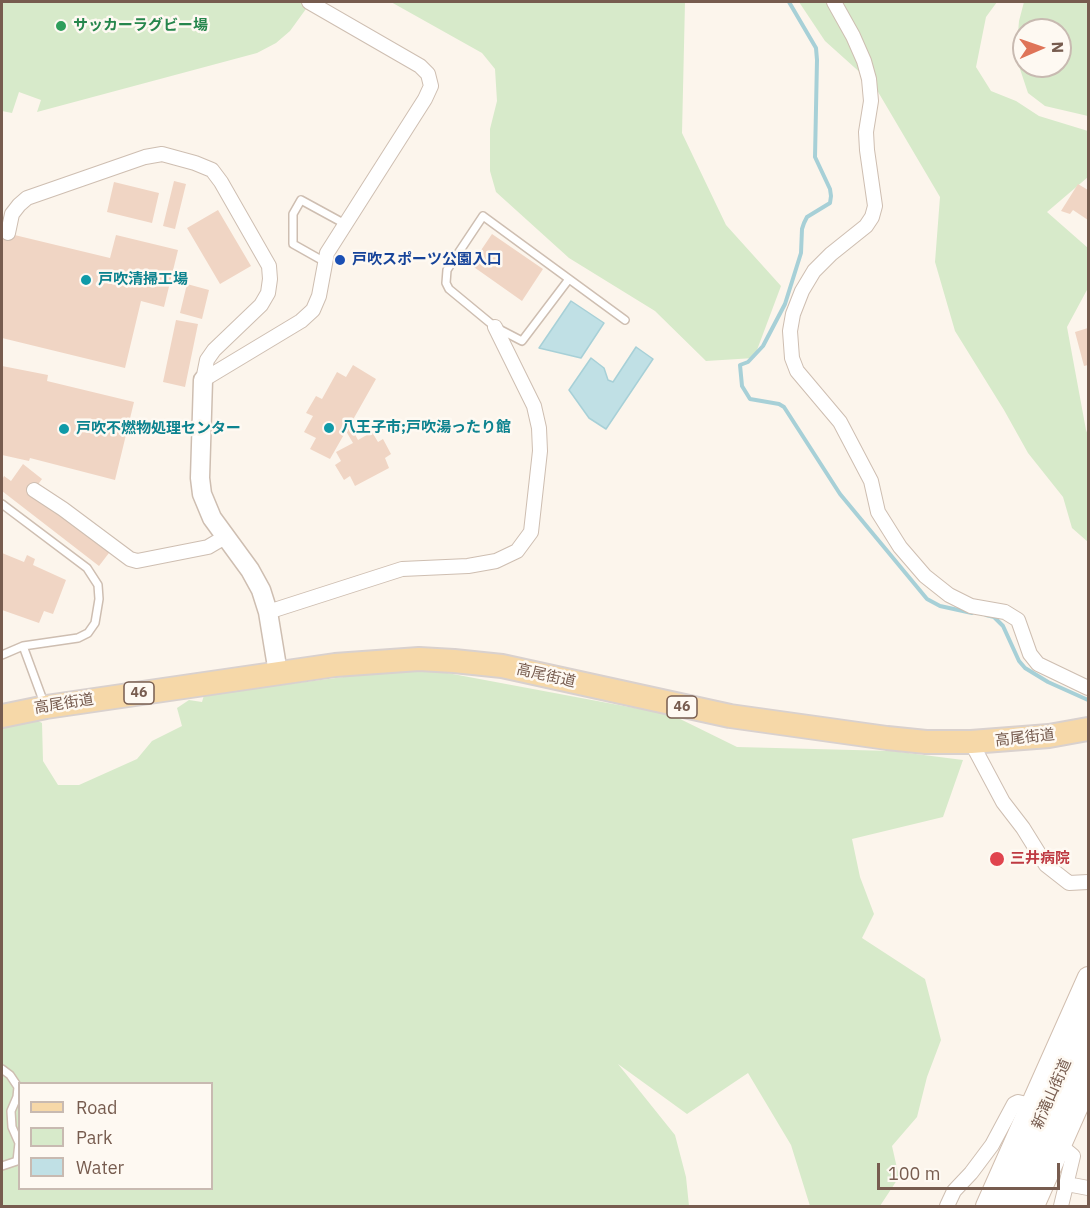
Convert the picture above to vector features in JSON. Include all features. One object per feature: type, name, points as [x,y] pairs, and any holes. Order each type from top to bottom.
[{"type":"main road","name":"高尾街道","points":[[2,716],[46,706],[278,673],[378,660],[419,659],[469,662],[523,671],[750,720],[887,738],[926,742],[971,742],[1049,736],[1089,729]]},
{"type":"main road","points":[[986,1206],[1089,977]]},
{"type":"main road","name":"新滝山街道","points":[[1001,1206],[1089,1014]]},
{"type":"main road","name":"新滝山街道","points":[[1018,1206],[1089,1050]]},
{"type":"main road","points":[[1034,1206],[1089,1084]]},
{"type":"street","points":[[203,380],[302,321],[313,310],[319,296],[327,253],[431,86],[428,74],[420,66],[309,2]]},
{"type":"street","points":[[834,2],[853,36],[869,79],[871,101],[866,132],[875,206],[866,226],[814,271],[802,291],[793,314],[790,331],[792,358],[796,371],[840,422],[871,481],[878,512],[900,547],[924,576],[956,599],[971,606],[1005,612],[1018,620],[1030,654],[1038,664],[1089,688]]},
{"type":"street","points":[[8,233],[12,214],[27,198],[145,157],[162,154],[195,163],[212,170],[225,188],[269,266],[270,279],[268,293],[261,304],[214,350],[207,360],[203,380],[200,478],[202,494],[212,518],[250,570],[261,590],[268,612],[278,673]]},
{"type":"street","points":[[268,612],[402,569],[468,566],[496,561],[518,551],[531,532],[540,451],[539,428],[534,406],[495,327]]},
{"type":"street","points":[[34,490],[130,559],[137,561],[208,547],[225,537]]},
{"type":"street","points":[[971,742],[1003,802],[1023,828],[1046,865],[1069,883],[1089,882]]},
{"type":"street","points":[[947,1206],[954,1191],[992,1145],[1014,1104],[1018,1102],[1031,1105]]},
{"type":"street","points":[[1061,1146],[1073,1156],[1061,1206]]},
{"type":"street","points":[[1067,1184],[1089,1188]]},
{"type":"lane","points":[[326,262],[294,244],[293,214],[302,200],[345,224]]},
{"type":"lane","points":[[569,279],[522,341],[495,327],[449,289],[446,283],[447,270],[483,216],[625,320]]},
{"type":"lane","points":[[2,504],[87,568],[98,585],[95,623],[88,633],[78,638],[23,646],[2,655]]},
{"type":"lane","points":[[23,646],[46,706]]},
{"type":"lane","points":[[2,1069],[10,1075],[18,1087],[11,1112],[12,1127],[18,1139]]},
{"type":"lane","points":[[2,1166],[17,1161],[18,1155]]},
{"type":"green space","points":[[2,2],[311,2],[290,31],[276,43],[257,53],[37,112],[41,100],[19,92],[12,113],[2,111]]},
{"type":"green space","points":[[391,2],[685,2],[682,133],[726,225],[781,286],[754,358],[706,361],[655,311],[569,258],[496,192],[490,171],[490,129],[497,101],[495,69],[482,53]]},
{"type":"green space","points":[[799,2],[997,2],[986,17],[976,67],[991,91],[1016,101],[1039,116],[1088,131],[1088,177],[1047,212],[1088,248],[1088,288],[1067,327],[1088,435],[1088,542],[1072,528],[1063,497],[1028,453],[955,331],[935,262],[940,197],[874,85],[825,41]]},
{"type":"green space","points":[[1024,2],[1088,2],[1088,116],[1045,106],[1028,93],[1023,78],[1072,78],[1072,18],[1020,18]]},
{"type":"green space","points":[[390,671],[442,672],[672,715],[737,747],[892,751],[963,760],[943,817],[852,839],[860,877],[874,914],[862,938],[925,979],[941,1040],[927,1077],[917,1117],[892,1146],[899,1177],[880,1206],[810,1206],[791,1145],[748,1073],[687,1114],[618,1064],[675,1135],[686,1177],[689,1206],[2,1206],[2,721],[25,714],[42,723],[43,761],[58,785],[79,785],[137,759],[152,741],[182,726],[177,708],[189,700],[202,702],[204,695]]},
{"type":"water","points":[[571,301],[604,323],[581,358],[539,348]]},
{"type":"water","points":[[636,347],[653,359],[606,429],[589,418],[569,390],[591,358],[604,368],[608,380],[613,382]]},
{"type":"building","points":[[174,181],[186,184],[175,229],[163,226]]},
{"type":"building","points":[[114,182],[159,193],[152,223],[107,212]]},
{"type":"building","points":[[1078,184],[1088,190],[1088,220],[1073,210],[1070,214],[1061,211]]},
{"type":"building","points":[[218,210],[251,266],[220,284],[187,228]]},
{"type":"building","name":"戸吹清掃工場","points":[[2,232],[110,258],[116,235],[178,250],[164,307],[141,301],[125,368],[2,338]]},
{"type":"building","points":[[492,234],[543,269],[522,301],[471,265]]},
{"type":"building","points":[[187,284],[209,290],[202,319],[180,313]]},
{"type":"building","points":[[176,320],[198,324],[185,387],[163,382]]},
{"type":"building","points":[[1088,328],[1088,365],[1084,366],[1075,332]]},
{"type":"building","name":"八王子市;戸吹湯ったり館","points":[[353,365],[376,379],[350,425],[358,440],[372,432],[378,442],[383,439],[391,454],[385,458],[389,468],[355,486],[350,476],[344,480],[335,465],[341,461],[336,452],[353,443],[346,431],[330,459],[310,449],[316,438],[304,432],[313,416],[306,413],[316,396],[322,399],[337,372],[346,377]]},
{"type":"building","name":"戸吹不燃物処理センター","points":[[2,366],[48,375],[47,381],[134,402],[115,480],[30,458],[29,461],[2,455]]},
{"type":"building","points":[[23,464],[42,479],[31,494],[112,549],[99,566],[2,491],[4,476],[11,481]]},
{"type":"building","points":[[2,553],[24,562],[27,555],[35,559],[33,565],[66,580],[53,614],[44,611],[39,623],[2,610]]},
{"type":"waterway","points":[[789,2],[816,48],[815,157],[831,196],[830,203],[807,217],[804,223],[801,253],[785,304],[763,346],[748,362],[740,365],[742,386],[750,399],[784,407],[840,494],[927,599],[940,606],[972,613]]},
{"type":"waterway","points":[[986,615],[994,617],[1003,626],[1019,661],[1025,668],[1048,682],[1088,700]]},
{"type":"place","name":"サッカーラグビー場","points":[[61,26]]},
{"type":"place","name":"戸吹スポーツ公園入口","points":[[340,260]]},
{"type":"place","name":"戸吹清掃工場","points":[[86,280]]},
{"type":"place","name":"八王子市;戸吹湯ったり館","points":[[329,428]]},
{"type":"place","name":"戸吹不燃物処理センター","points":[[64,429]]},
{"type":"place","name":"三井病院","points":[[997,859]]}]
